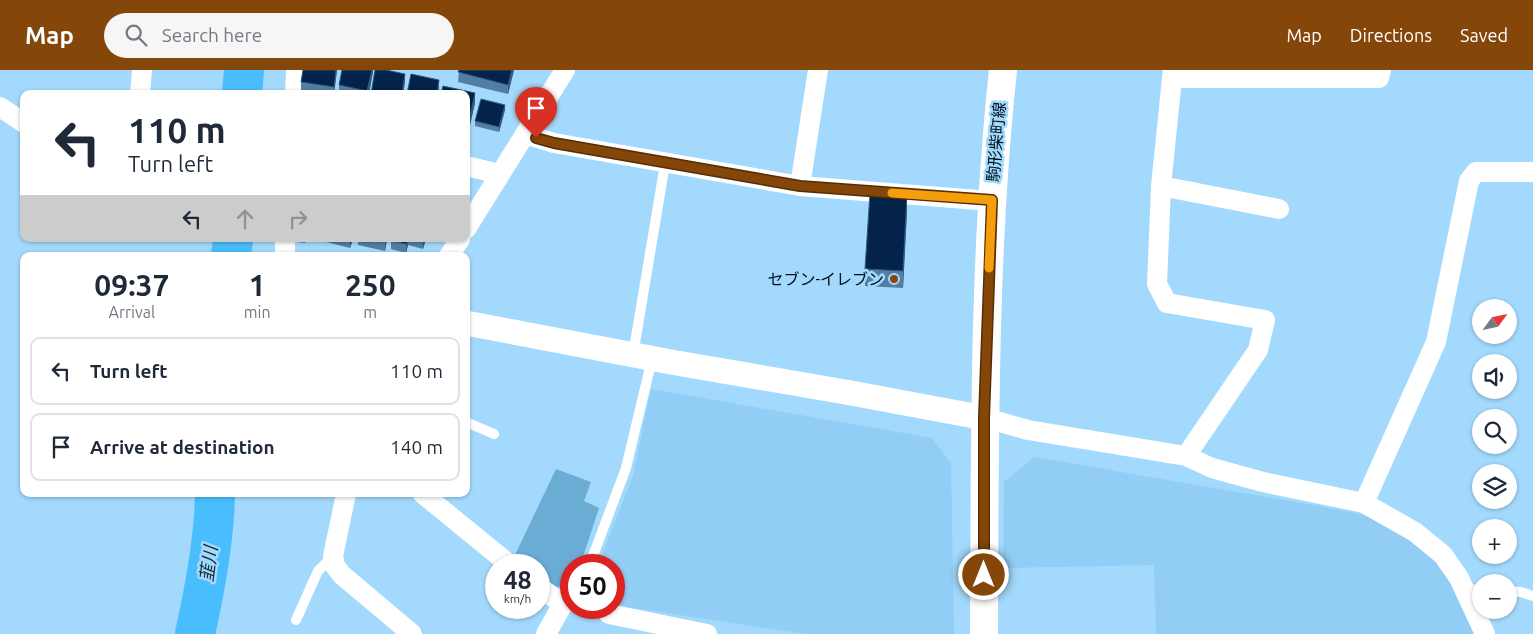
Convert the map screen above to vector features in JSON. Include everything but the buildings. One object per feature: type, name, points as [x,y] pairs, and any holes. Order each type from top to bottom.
[{"type":"main road","name":"駒形柴町線","points":[[984,634],[984,418],[992,200],[1003,70]]},
{"type":"street","points":[[140,90],[142,70]]},
{"type":"street","points":[[295,90],[296,70]]},
{"type":"street","points":[[470,223],[566,70]]},
{"type":"street","points":[[800,186],[818,70]]},
{"type":"street","points":[[1186,456],[1258,350],[1265,320],[1166,303],[1157,284],[1161,186],[1172,74],[1252,74],[1379,78],[1381,70]]},
{"type":"street","points":[[0,107],[20,120]]},
{"type":"street","points":[[525,134],[554,143],[665,164],[800,186],[992,200]]},
{"type":"street","points":[[470,167],[500,174]]},
{"type":"street","points":[[1364,503],[1436,342],[1469,181],[1476,172],[1533,172]]},
{"type":"street","points":[[1161,186],[1279,208]]},
{"type":"street","points":[[470,324],[642,357],[984,418],[1028,430],[1186,456],[1212,468],[1262,482],[1364,503],[1415,532],[1443,555],[1472,588]]},
{"type":"street","points":[[345,497],[333,556],[335,566],[342,575],[412,634]]},
{"type":"street","points":[[426,497],[496,554]]},
{"type":"street","points":[[546,634],[560,609]]},
{"type":"street","points":[[625,618],[683,632],[707,634]]},
{"type":"street","points":[[1481,619],[1485,634]]},
{"type":"lane","points":[[594,554],[626,468],[642,357],[665,164]]},
{"type":"lane","points":[[470,424],[494,434]]},
{"type":"lane","points":[[296,620],[318,571],[333,556]]},
{"type":"lane","points":[[1517,592],[1533,596]]},
{"type":"shaded area","points":[[651,389],[932,438],[951,463],[954,634],[806,634],[625,607],[625,554],[602,554],[633,476]]},
{"type":"shaded area","points":[[1034,457],[1335,509],[1371,517],[1407,536],[1443,568],[1479,634],[1156,634],[1154,565],[1003,568],[1004,482]]},
{"type":"shaded area","points":[[556,469],[591,482],[584,501],[599,508],[584,554],[560,554],[560,586],[554,588],[550,585],[550,554],[515,554]]},
{"type":"waterway","name":"韮川","points":[[242,90],[244,70]]},
{"type":"waterway","name":"韮川","points":[[231,252],[233,242]]},
{"type":"waterway","name":"韮川","points":[[195,634],[208,564],[215,497]]},
{"type":"slow traffic","points":[[892,193],[992,200],[989,268]]},
{"type":"place","name":"セブン-イレブン","points":[[894,279]]},
{"type":"route","points":[[536,138],[665,164],[800,186],[992,200],[984,418],[984,575]]}]
